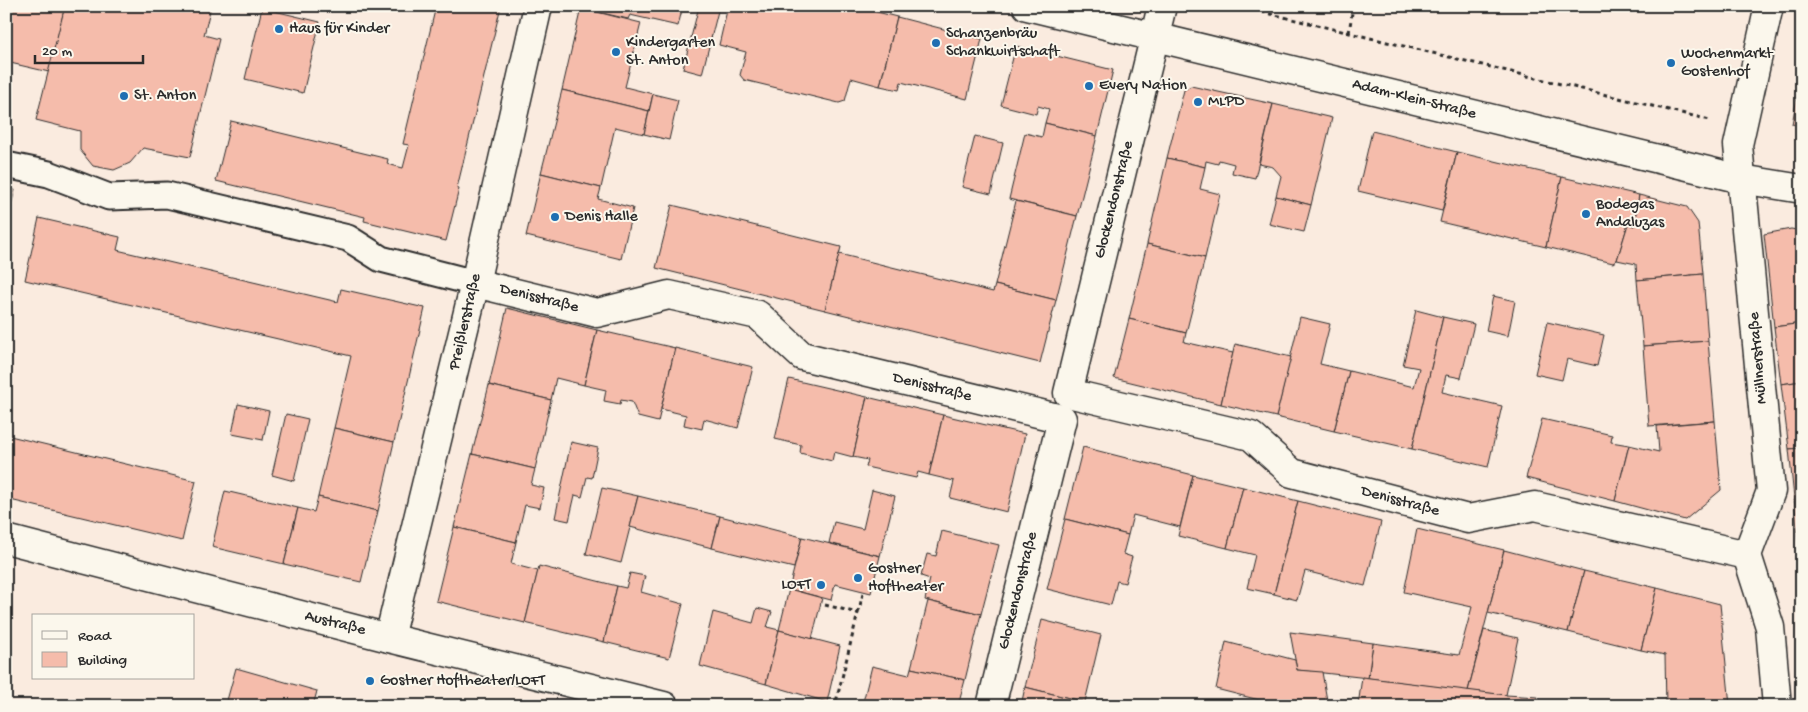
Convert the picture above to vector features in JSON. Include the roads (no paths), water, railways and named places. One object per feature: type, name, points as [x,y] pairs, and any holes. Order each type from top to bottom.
[{"type":"street","name":"Preißlerstraße","points":[[389,638],[475,283],[538,6]]},
{"type":"street","name":"Adam-Klein-Straße","points":[[1027,6],[1740,180],[1802,189]]},
{"type":"street","name":"Glockendonstraße","points":[[991,706],[1162,6]]},
{"type":"street","name":"Müllnerstraße","points":[[1746,556],[1771,491],[1738,145],[1769,6]]},
{"type":"street","name":"Denisstraße","points":[[6,165],[49,174],[109,197],[168,196],[348,238],[381,259],[597,313],[669,295],[758,315],[802,356],[1065,406],[1251,436],[1292,473],[1468,519],[1535,506],[1746,556]]},
{"type":"street","name":"Austraße","points":[[6,539],[389,638],[664,706]]},
{"type":"street","points":[[1746,556],[1770,626],[1777,706]]},
{"type":"place","name":"Haus für Kinder","points":[[279,29]]},
{"type":"place","name":"Schanzenbräu Schankwirtschaft","points":[[936,43]]},
{"type":"place","name":"Kindergarten St. Anton","points":[[616,52]]},
{"type":"place","name":"Wochenmarkt Gostenhof","points":[[1671,63]]},
{"type":"place","name":"Every Nation","points":[[1089,86]]},
{"type":"place","name":"St. Anton","points":[[124,96]]},
{"type":"place","name":"MLPD","points":[[1198,102]]},
{"type":"place","name":"Bodegas Andaluzas","points":[[1586,214]]},
{"type":"place","name":"Denis Halle","points":[[555,217]]},
{"type":"place","name":"Gostner Hoftheater","points":[[858,578]]},
{"type":"place","name":"LOFT","points":[[821,585]]},
{"type":"place","name":"Gostner Hoftheater/LOFT","points":[[370,681]]}]
